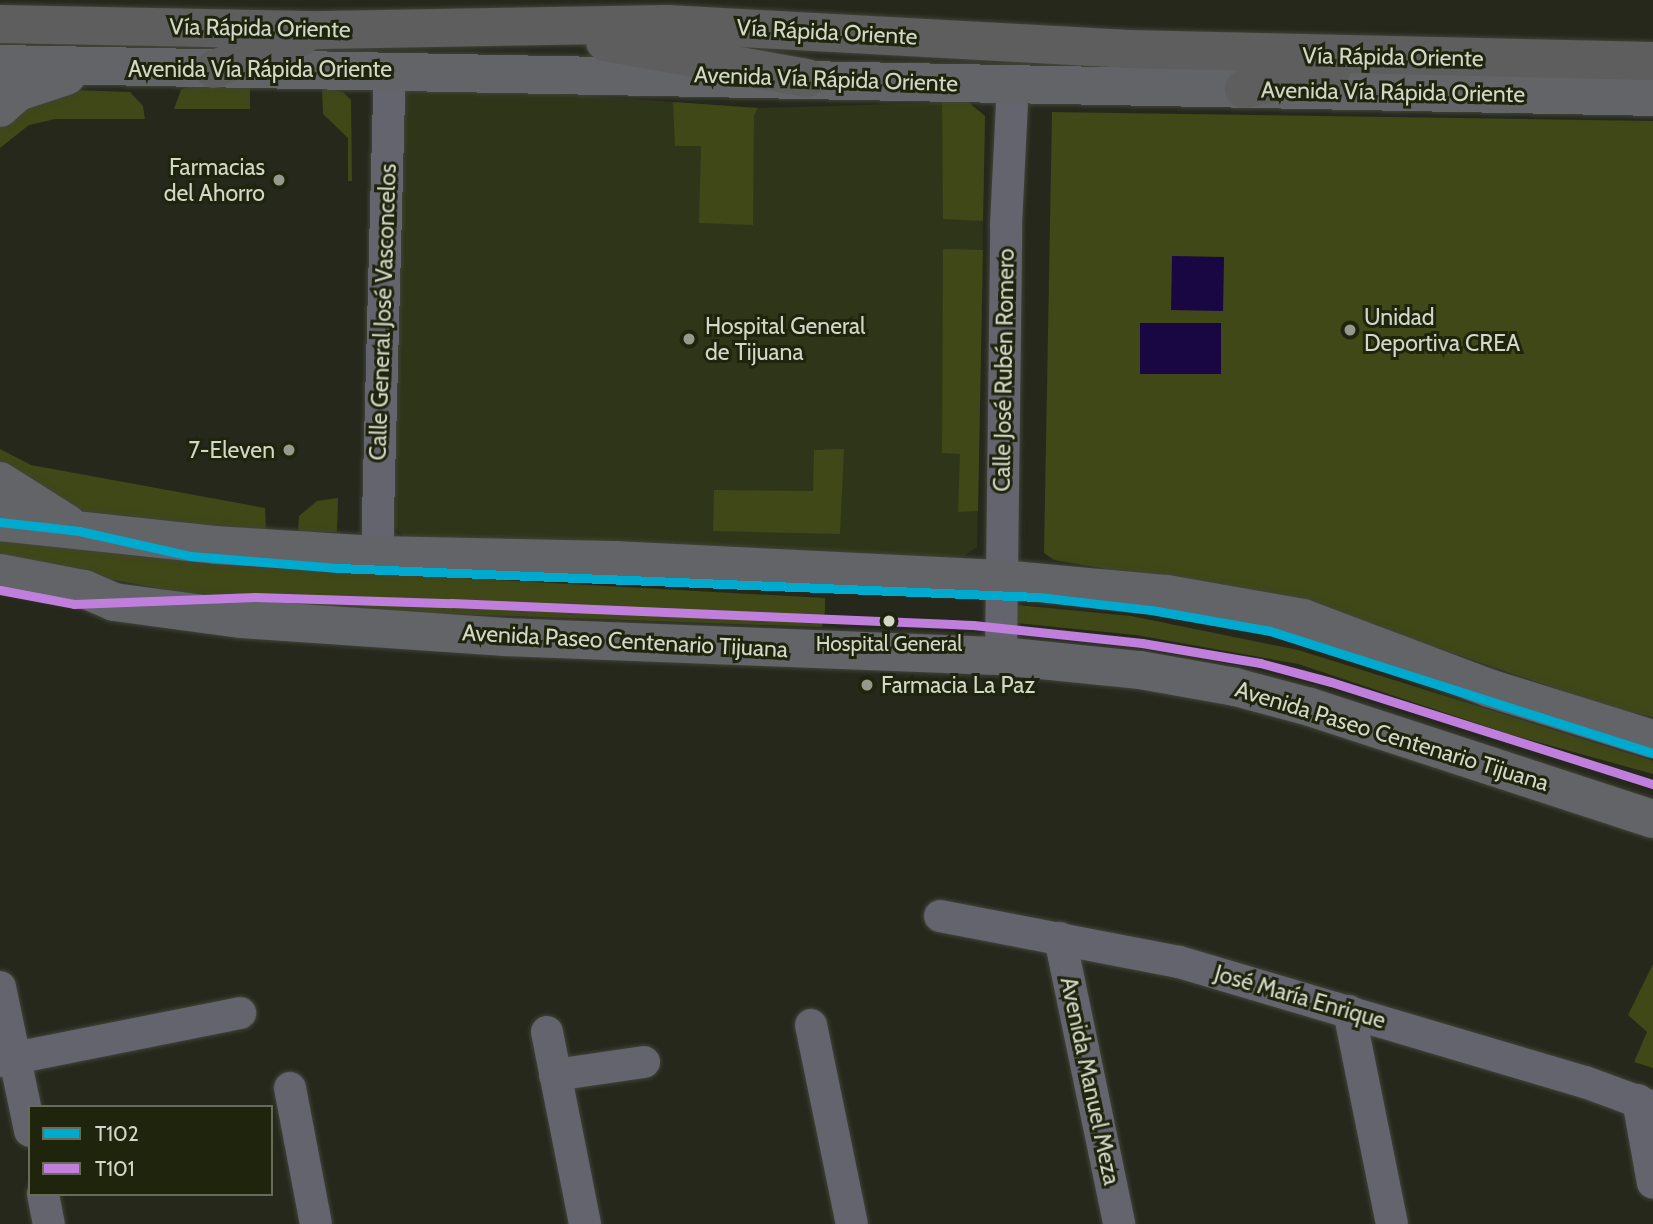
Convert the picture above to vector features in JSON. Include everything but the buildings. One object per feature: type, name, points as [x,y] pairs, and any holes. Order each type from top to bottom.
[{"type":"highway","name":"Vía Rápida Oriente","points":[[0,24],[322,30],[667,24],[1130,49],[1653,61]]},
{"type":"highway","points":[[524,26],[807,78]]},
{"type":"highway","points":[[215,69],[322,30]]},
{"type":"highway","points":[[1244,89],[1359,66],[1438,58]]},
{"type":"main road","name":"Avenida Vía Rápida Oriente","points":[[0,64],[89,68],[390,70],[1653,97]]},
{"type":"main road","points":[[0,108],[19,92],[89,68]]},
{"type":"main road","points":[[0,481],[79,531]]},
{"type":"main road","points":[[0,522],[377,555],[627,561],[1001,579],[1167,594],[1303,618],[1489,688],[1653,739]]},
{"type":"main road","name":"Avenida Paseo Centenario Tijuana","points":[[0,573],[84,589],[114,602],[339,627],[1001,656],[1140,670],[1235,687],[1653,818]]},
{"type":"main road","points":[[0,590],[74,604],[114,602]]},
{"type":"street","name":"Calle General José Vasconcelos","points":[[377,555],[390,70]]},
{"type":"street","name":"Calle José Rubén Romero","points":[[1001,656],[1006,225],[1013,84]]},
{"type":"street","name":"José María Enrique","points":[[940,916],[1179,962],[1349,1011],[1645,1103]]},
{"type":"street","name":"Avenida Manuel Meza","points":[[1060,938],[1119,1224]]},
{"type":"street","points":[[0,987],[7,1060],[28,1125]]},
{"type":"street","points":[[1349,1011],[1392,1224]]},
{"type":"street","points":[[7,1060],[240,1013]]},
{"type":"street","points":[[811,1026],[852,1224]]},
{"type":"street","points":[[547,1032],[584,1224]]},
{"type":"street","points":[[555,1075],[644,1062]]},
{"type":"street","points":[[290,1088],[316,1224]]},
{"type":"street","points":[[1645,1103],[1653,1183]]},
{"type":"street","points":[[43,1196],[49,1224]]},
{"type":"shaded area","name":"Hospital General de Tijuana","points":[[413,84],[758,108],[968,102],[985,116],[977,547],[955,562],[407,538],[391,525],[402,97]]},
{"type":"shaded area","points":[[190,86],[250,86],[250,109],[174,109],[181,90]]},
{"type":"shaded area","points":[[322,88],[343,92],[351,100],[352,181],[348,181],[348,138],[323,114]]},
{"type":"shaded area","points":[[74,90],[130,92],[143,106],[145,119],[55,119],[29,125],[0,148],[0,125],[27,102]]},
{"type":"shaded area","points":[[673,102],[758,108],[754,115],[753,225],[699,223],[701,146],[675,146]]},
{"type":"shaded area","points":[[942,102],[968,102],[985,116],[983,221],[943,219]]},
{"type":"shaded area","name":"Unidad Deportiva CREA","points":[[1052,112],[1653,121],[1653,717],[1616,709],[1306,603],[1054,560],[1044,553]]},
{"type":"shaded area","points":[[943,249],[983,250],[978,511],[958,512],[960,454],[942,453]]},
{"type":"shaded area","points":[[1172,256],[1224,257],[1223,311],[1171,310]]},
{"type":"shaded area","points":[[1140,323],[1221,323],[1221,374],[1140,374]]},
{"type":"shaded area","points":[[0,449],[31,465],[265,508],[266,530],[101,517],[66,505],[0,468]]},
{"type":"shaded area","points":[[844,449],[840,534],[713,531],[714,490],[813,491],[814,450]]},
{"type":"shaded area","points":[[338,498],[337,532],[298,533],[299,516],[317,501]]},
{"type":"shaded area","points":[[0,539],[139,556],[316,570],[825,598],[825,611],[822,627],[261,607],[0,559]]},
{"type":"shaded area","points":[[1018,605],[1131,616],[1298,650],[1653,761],[1653,774],[1509,734],[1298,664],[1136,635],[1016,623]]},
{"type":"shaded area","points":[[1653,964],[1653,1068],[1634,1062],[1647,1032],[1628,1015]]},
{"type":"transit line","name":"T102","points":[[0,522],[79,531],[191,556],[338,568],[1038,597],[1151,610],[1270,631],[1653,753]]},
{"type":"transit line","name":"T101","points":[[0,590],[74,604],[255,597],[451,603],[973,625],[1142,643],[1260,663],[1331,682],[1653,784]]},
{"type":"place","name":"Farmacias del Ahorro","points":[[279,180]]},
{"type":"place","name":"Unidad Deportiva CREA","points":[[1350,330]]},
{"type":"place","name":"Hospital General de Tijuana","points":[[689,339]]},
{"type":"place","name":"7-Eleven","points":[[289,450]]},
{"type":"place","name":"Hospital General","points":[[889,621]]},
{"type":"place","name":"Farmacia La Paz","points":[[867,685]]}]
